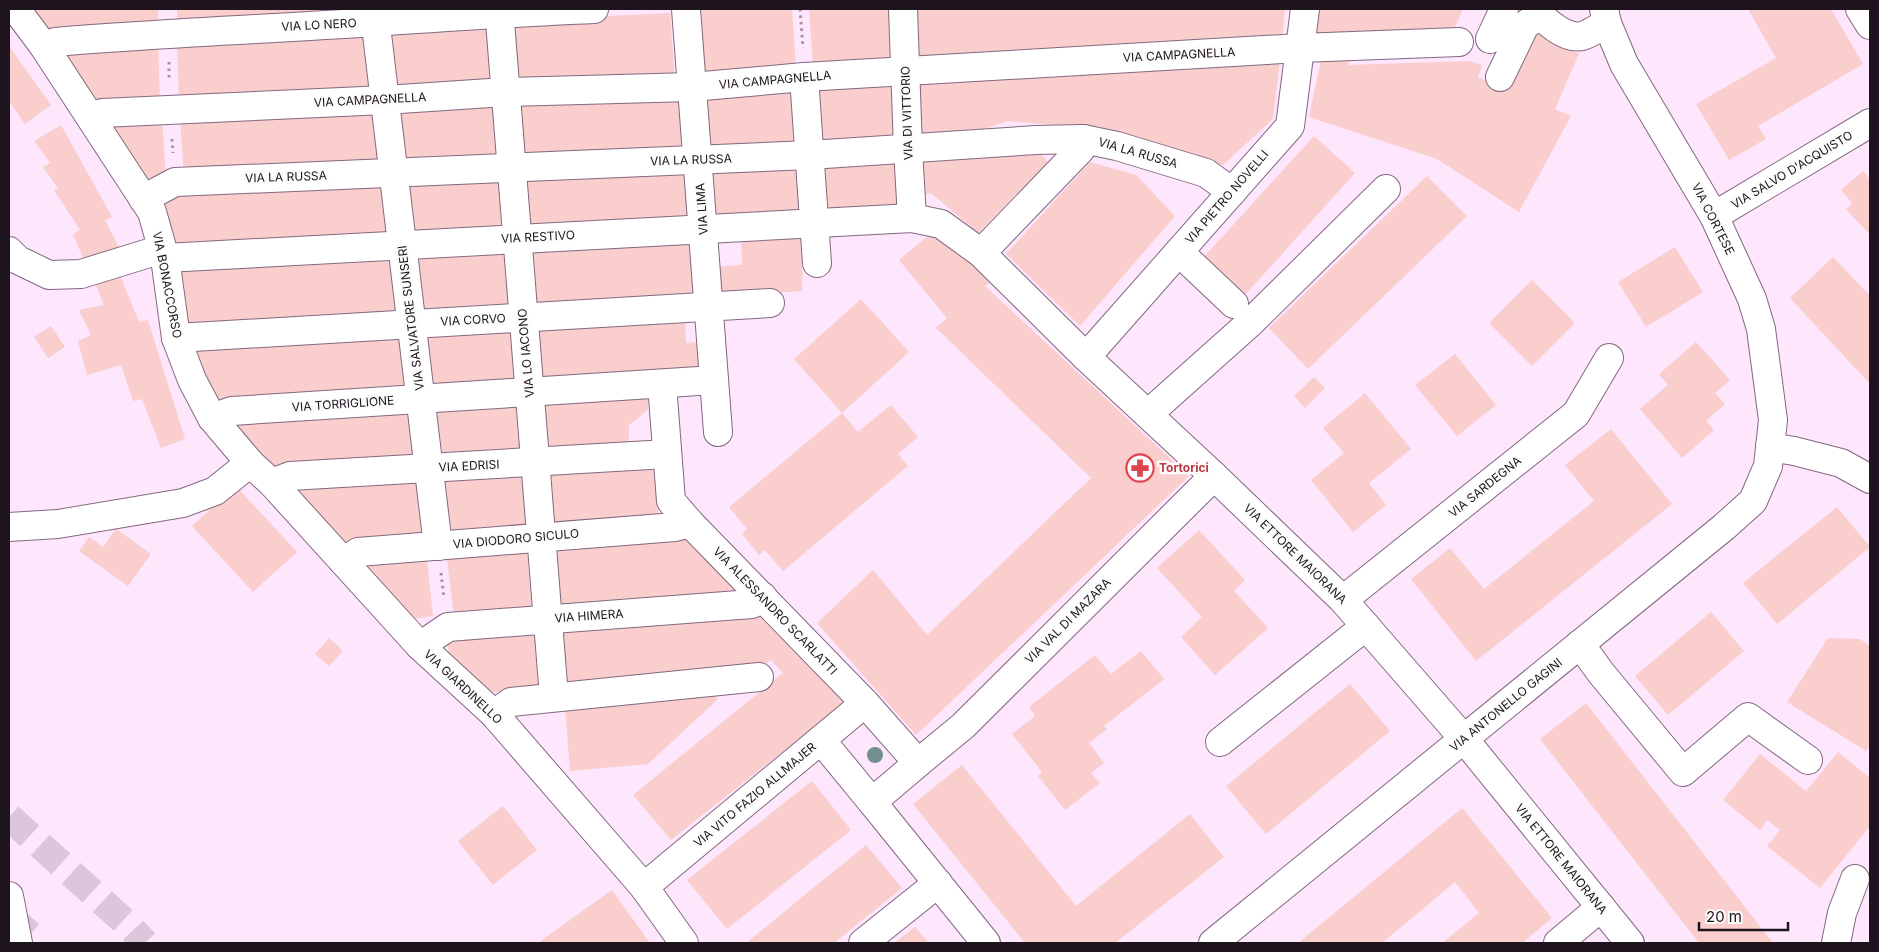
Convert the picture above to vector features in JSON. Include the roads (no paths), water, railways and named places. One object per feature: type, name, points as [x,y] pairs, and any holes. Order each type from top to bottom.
[{"type":"street","name":"VIA BONACCORSO","points":[[16,9],[45,48],[152,212],[163,253],[176,338],[192,380],[212,418],[250,463]]},
{"type":"street","name":"VIA LO NERO","points":[[45,48],[54,42],[374,15],[594,9]]},
{"type":"street","name":"VIA LIMA","points":[[686,9],[718,432]]},
{"type":"street","name":"VIA DI VITTORIO","points":[[904,9],[912,218]]},
{"type":"street","name":"VIA PIETRO NOVELLI","points":[[1086,357],[1290,126],[1305,9]]},
{"type":"street","points":[[1490,39],[1504,9]]},
{"type":"street","points":[[1860,9],[1870,25]]},
{"type":"street","name":"VIA LO IACONO","points":[[499,11],[554,697]]},
{"type":"street","points":[[1500,77],[1525,25],[1539,12],[1561,33],[1581,37],[1605,16]]},
{"type":"street","name":"VIA SALVATORE SUNSERI","points":[[374,15],[438,546]]},
{"type":"street","name":"VIA CORTESE","points":[[1605,16],[1624,64],[1714,216],[1752,299],[1761,329],[1773,420],[1770,447]]},
{"type":"street","name":"VIA CAMPAGNELLA","points":[[93,121],[102,113],[385,100],[506,92],[692,87],[804,77],[906,71],[1300,48],[1459,42]]},
{"type":"street","points":[[804,77],[817,263]]},
{"type":"street","name":"VIA SALVO D'ACQUISTO","points":[[1714,216],[1870,124]]},
{"type":"street","points":[[982,253],[1081,149],[1083,139]]},
{"type":"street","name":"VIA LA RUSSA","points":[[143,199],[174,182],[810,155],[1036,140],[1083,139],[1117,146],[1206,173],[1232,192]]},
{"type":"street","points":[[1148,414],[1251,322],[1386,189]]},
{"type":"street","name":"VIA ETTORE MAIORANA","points":[[912,218],[941,224],[982,253],[1086,357],[1343,600],[1464,739],[1630,943]]},
{"type":"street","name":"VIA RESTIVO","points":[[9,251],[18,260],[49,275],[81,274],[163,253],[402,245],[912,218]]},
{"type":"street","points":[[1179,252],[1234,304]]},
{"type":"street","name":"VIA CORVO","points":[[176,338],[770,303]]},
{"type":"street","name":"VIA SARDEGNA","points":[[1343,600],[1576,414],[1609,358]]},
{"type":"street","name":"VIA TORRIGLIONE","points":[[212,418],[232,411],[714,380]]},
{"type":"street","name":"VIA ALESSANDRO SCARLATTI","points":[[662,384],[671,501],[690,523],[865,703],[918,763]]},
{"type":"street","points":[[1770,447],[1841,463],[1870,480]]},
{"type":"street","name":"VIA ANTONELLO GAGINI","points":[[1213,943],[1724,527],[1752,500],[1768,466],[1770,447]]},
{"type":"street","name":"VIA EDRISI","points":[[272,483],[290,476],[667,454]]},
{"type":"street","points":[[9,527],[58,524],[183,503],[215,491],[250,463]]},
{"type":"street","name":"VIA GIARDINELLO","points":[[250,463],[272,483],[420,646],[494,714],[644,888],[684,943]]},
{"type":"street","name":"VIA VAL DI MAZARA","points":[[918,763],[963,726],[1214,476]]},
{"type":"street","name":"VIA DIODORO SICULO","points":[[344,561],[358,552],[675,527],[690,523]]},
{"type":"street","name":"VIA HIMERA","points":[[420,646],[448,627],[752,604],[763,597]]},
{"type":"street","points":[[1220,742],[1366,626]]},
{"type":"street","points":[[1580,644],[1601,673],[1682,772],[1748,717],[1808,760]]},
{"type":"street","points":[[494,714],[511,702],[759,677]]},
{"type":"street","name":"VIA VITO FAZIO ALLMAJER","points":[[644,888],[865,703]]},
{"type":"street","points":[[821,740],[986,943]]},
{"type":"street","points":[[872,802],[918,763]]},
{"type":"street","points":[[1836,943],[1842,913],[1855,879]]},
{"type":"street","points":[[863,943],[938,882]]},
{"type":"street","points":[[9,896],[18,943]]},
{"type":"street","points":[[1558,943],[1601,907]]},
{"type":"tunnel","points":[[9,817],[126,923],[145,943]]},
{"type":"tunnel","points":[[9,916],[39,943]]},
{"type":"place","name":"Tortorici","points":[[1140,468]]}]
